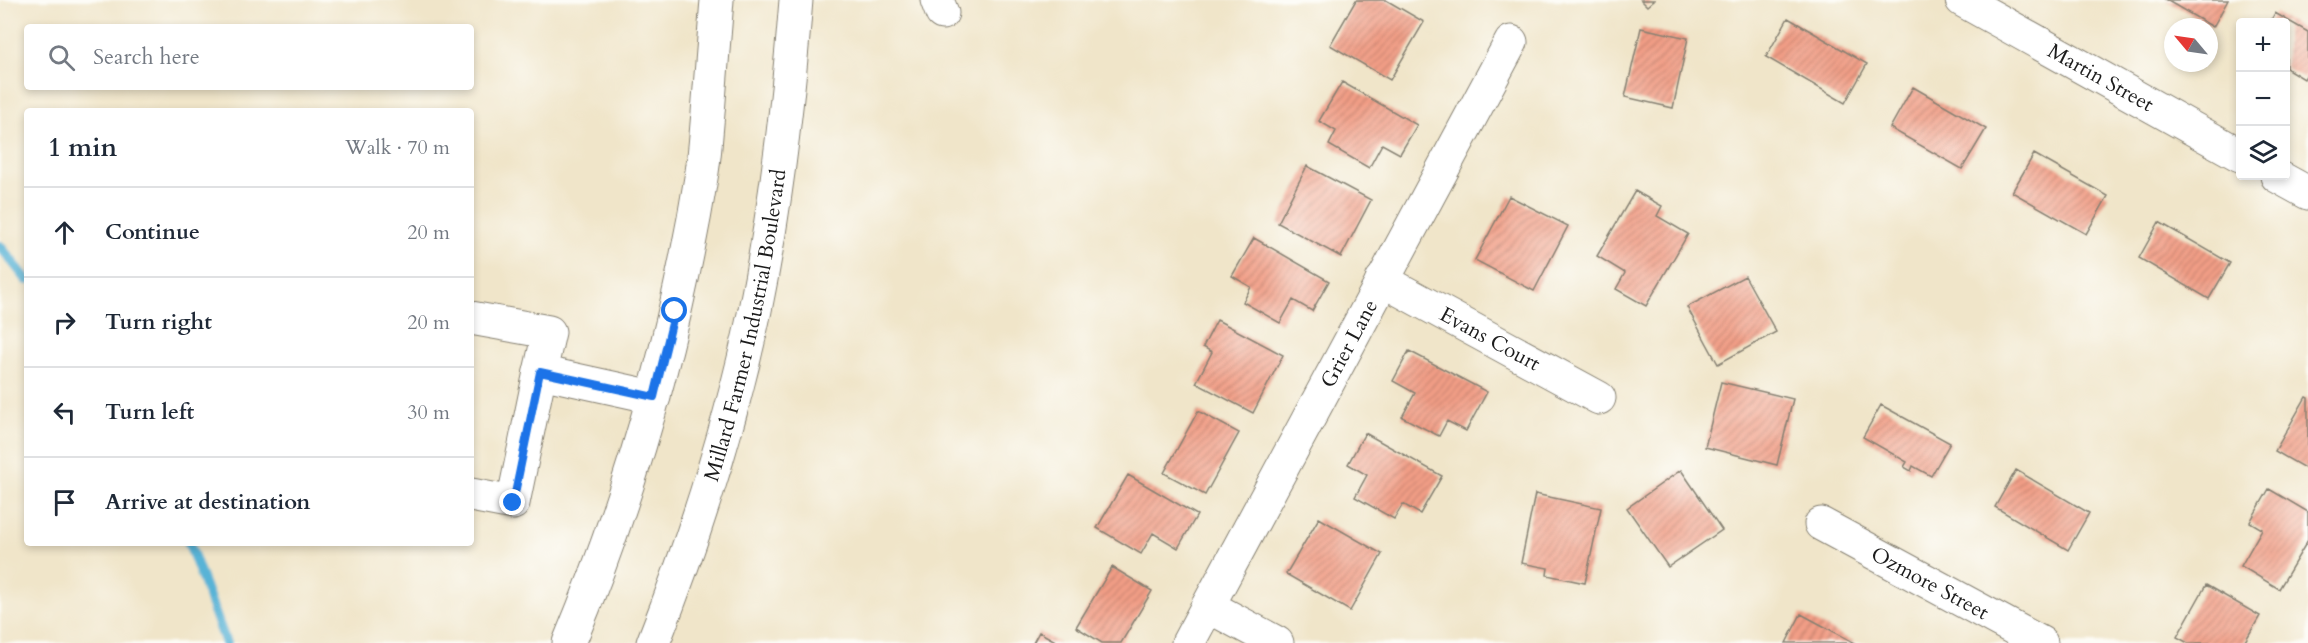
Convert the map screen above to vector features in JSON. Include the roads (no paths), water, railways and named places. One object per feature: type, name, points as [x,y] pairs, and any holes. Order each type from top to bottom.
[{"type":"street","points":[[569,643],[606,544],[654,397],[675,311],[703,170],[717,0]]},
{"type":"street","name":"Millard Farmer Industrial Boulevard","points":[[653,643],[707,495],[733,403],[755,310],[772,216],[785,121],[796,0]]},
{"type":"street","name":"Martin Street","points":[[1962,0],[2236,152]]},
{"type":"street","name":"Grier Lane","points":[[1188,643],[1511,42]]},
{"type":"street","points":[[2284,180],[2308,193]]},
{"type":"street","name":"Evans Court","points":[[1382,280],[1599,398]]},
{"type":"street","points":[[474,319],[549,332],[513,503],[474,496]]},
{"type":"street","points":[[540,372],[654,397]]},
{"type":"street","name":"Ozmore Street","points":[[1821,524],[2041,643]]},
{"type":"street","points":[[1208,606],[1277,643]]},
{"type":"waterway","points":[[0,246],[24,276]]},
{"type":"waterway","points":[[190,546],[226,643]]}]
